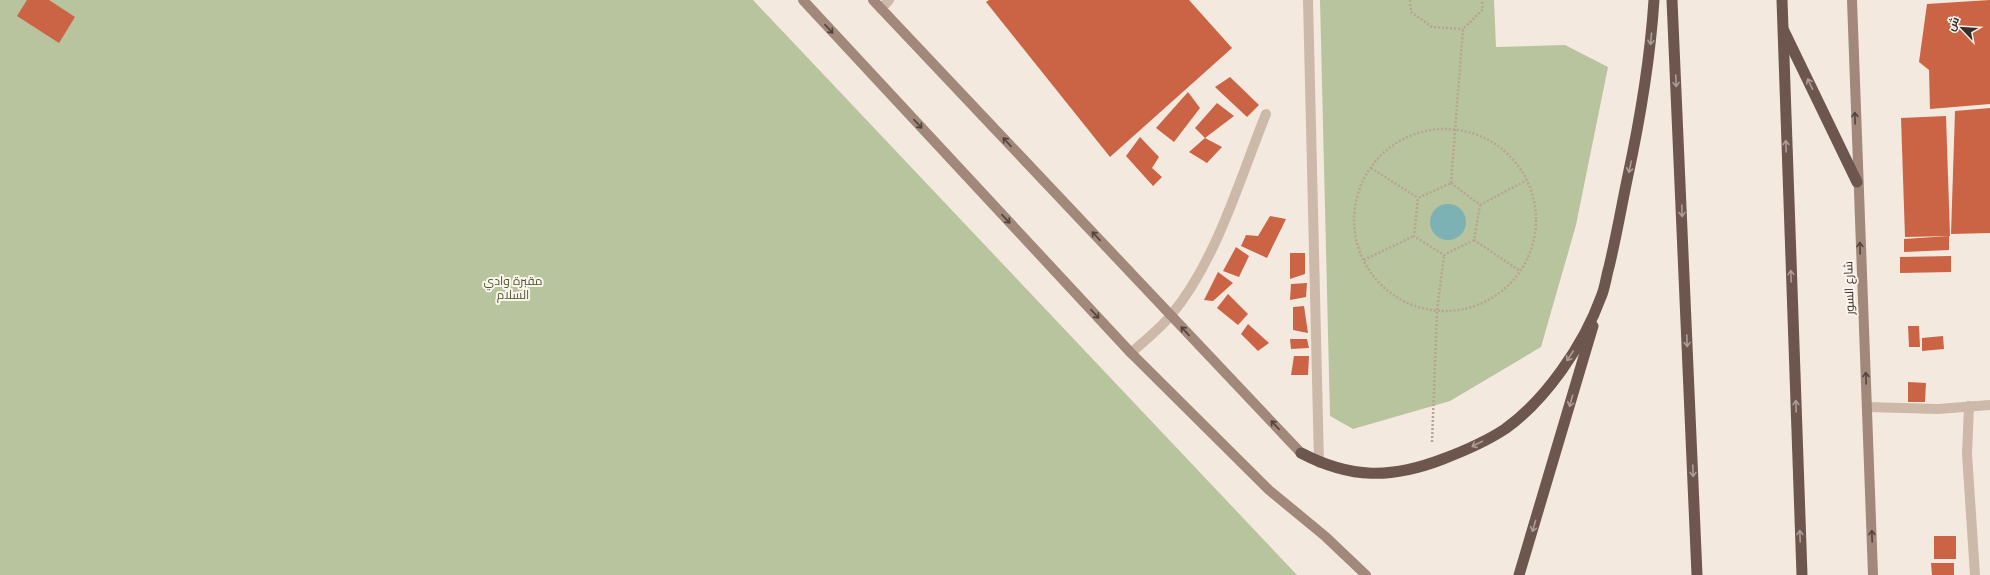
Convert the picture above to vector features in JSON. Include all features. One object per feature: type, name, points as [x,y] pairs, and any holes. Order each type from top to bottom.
[{"type":"highway","points":[[1519,575],[1601,297],[1613,249],[1649,65],[1654,0]]},
{"type":"highway","points":[[1672,0],[1697,575]]},
{"type":"highway","points":[[1782,0],[1802,575]]},
{"type":"highway","points":[[1782,28],[1857,182]]},
{"type":"highway","points":[[1301,454],[1319,463],[1343,470],[1381,474],[1431,463],[1471,446],[1505,428],[1528,409],[1554,381],[1588,326],[1601,297]]},
{"type":"main road","points":[[803,0],[1131,353],[1269,490],[1326,537],[1366,575]]},
{"type":"main road","points":[[873,0],[1301,454]]},
{"type":"main road","name":"شارع السور","points":[[1852,0],[1857,182],[1873,575]]},
{"type":"street","points":[[881,9],[890,0]]},
{"type":"street","points":[[1308,0],[1319,463]]},
{"type":"street","points":[[1131,353],[1171,316],[1201,270],[1223,223],[1266,114]]},
{"type":"street","points":[[1867,407],[1938,409],[1990,405]]},
{"type":"street","points":[[1969,406],[1967,454],[1975,575]]},
{"type":"path","points":[[1410,0],[1411,12],[1432,26],[1463,29]]},
{"type":"path","points":[[1450,183],[1456,130],[1463,29],[1483,9],[1482,0]]},
{"type":"path","points":[[1438,128],[1456,130],[1469,130],[1498,144],[1520,166],[1534,194],[1537,226],[1530,254],[1520,271],[1515,279],[1493,298],[1466,309],[1437,311],[1409,304],[1384,289],[1366,267],[1356,240],[1354,210],[1363,180],[1381,154],[1407,136],[1438,128]]},
{"type":"path","points":[[1371,168],[1418,198]]},
{"type":"path","points":[[1480,205],[1527,180]]},
{"type":"path","points":[[1418,198],[1450,183]]},
{"type":"path","points":[[1450,183],[1480,205]]},
{"type":"path","points":[[1414,236],[1418,198]]},
{"type":"path","points":[[1474,240],[1480,205]]},
{"type":"path","points":[[1364,260],[1414,236]]},
{"type":"path","points":[[1414,236],[1444,255]]},
{"type":"path","points":[[1474,240],[1520,271]]},
{"type":"path","points":[[1444,255],[1474,240]]},
{"type":"path","points":[[1431,463],[1437,311],[1444,255]]},
{"type":"green space","name":"مقبرة وادي السلام","points":[[0,0],[753,0],[1297,575],[0,575]]},
{"type":"green space","points":[[1320,0],[1494,0],[1496,47],[1565,45],[1608,67],[1576,225],[1541,347],[1450,401],[1353,429],[1330,416]]},
{"type":"water","points":[[1452,204],[1461,209],[1465,215],[1465,229],[1461,235],[1452,240],[1444,240],[1435,235],[1431,229],[1430,218],[1435,209],[1441,205]]},
{"type":"building","points":[[27,0],[49,0],[75,17],[59,43],[17,16]]},
{"type":"building","points":[[989,0],[1189,0],[1232,48],[1110,157],[986,2]]},
{"type":"building","points":[[1990,0],[1990,104],[1930,109],[1929,70],[1919,62],[1927,4]]},
{"type":"building","points":[[1230,77],[1259,105],[1247,117],[1215,87]]},
{"type":"building","points":[[1188,92],[1200,108],[1174,142],[1156,128]]},
{"type":"building","points":[[1217,103],[1234,116],[1205,138],[1195,128]]},
{"type":"building","points":[[1990,108],[1990,233],[1951,234],[1955,111]]},
{"type":"building","points":[[1946,116],[1950,236],[1905,237],[1901,118]]},
{"type":"building","points":[[1140,137],[1159,157],[1152,168],[1162,177],[1153,186],[1126,156]]},
{"type":"building","points":[[1205,138],[1222,147],[1207,163],[1189,152]]},
{"type":"building","points":[[1270,216],[1286,219],[1267,258],[1241,246],[1246,235],[1258,236]]},
{"type":"building","points":[[1949,236],[1949,250],[1904,252],[1904,239]]},
{"type":"building","points":[[1236,247],[1249,256],[1239,277],[1223,271]]},
{"type":"building","points":[[1290,253],[1305,253],[1305,274],[1290,279]]},
{"type":"building","points":[[1951,256],[1951,272],[1900,273],[1900,257]]},
{"type":"building","points":[[1218,272],[1233,283],[1213,301],[1204,300]]},
{"type":"building","points":[[1307,283],[1306,297],[1290,300],[1291,284]]},
{"type":"building","points":[[1228,294],[1248,314],[1238,325],[1217,308]]},
{"type":"building","points":[[1304,306],[1308,333],[1293,330],[1293,307]]},
{"type":"building","points":[[1248,324],[1269,343],[1258,351],[1241,334]]},
{"type":"building","points":[[1908,326],[1919,326],[1920,347],[1909,347]]},
{"type":"building","points":[[1943,336],[1944,349],[1922,351],[1922,338]]},
{"type":"building","points":[[1290,339],[1307,339],[1309,348],[1291,349]]},
{"type":"building","points":[[1294,356],[1309,356],[1308,375],[1291,375]]},
{"type":"building","points":[[1908,382],[1926,383],[1925,402],[1908,402]]},
{"type":"building","points":[[1934,536],[1956,536],[1956,559],[1934,559]]},
{"type":"building","points":[[1931,563],[1954,563],[1954,575],[1932,575]]}]
